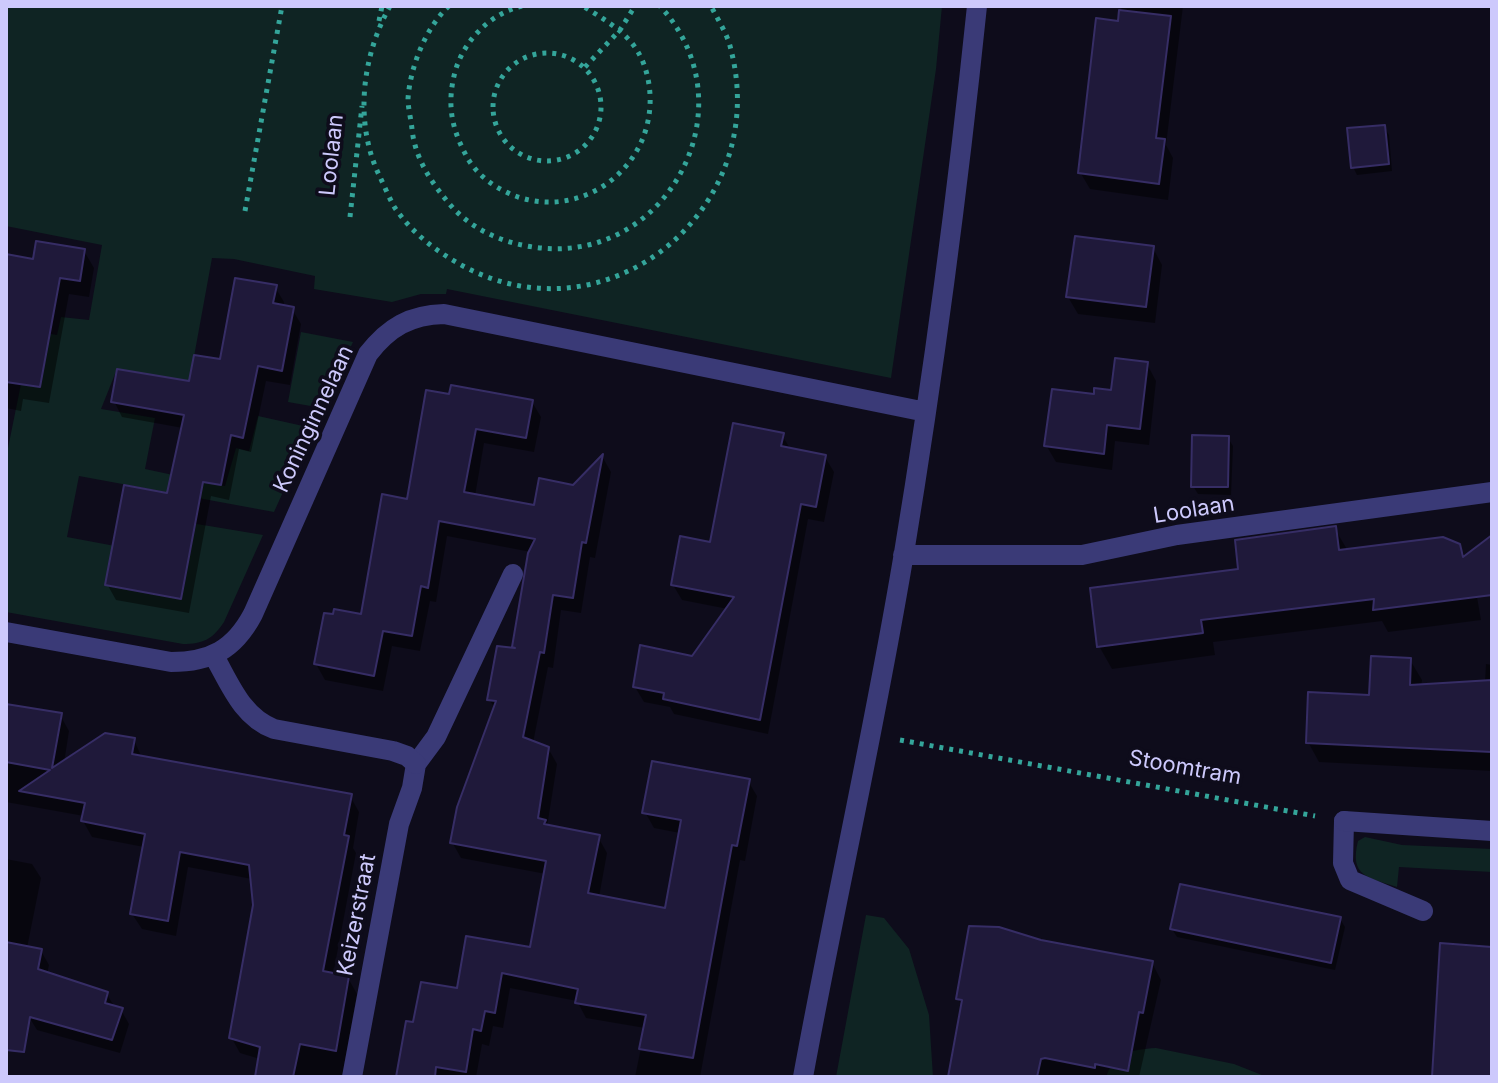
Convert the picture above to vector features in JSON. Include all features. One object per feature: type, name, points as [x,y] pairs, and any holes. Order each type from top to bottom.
[{"type":"street","points":[[803,1077],[903,555],[926,412],[964,130],[977,6]]},
{"type":"street","name":"Koninginnelaan","points":[[214,656],[245,629],[253,614],[368,354],[381,337],[400,323],[423,314],[444,314],[926,412]]},
{"type":"street","name":"Loolaan","points":[[903,555],[1082,555],[1177,535],[1492,492]]},
{"type":"street","name":"Keizerstraat","points":[[352,1077],[399,824],[412,788],[416,764],[436,737],[513,574]]},
{"type":"street","points":[[6,632],[171,662],[196,661],[214,656],[240,701],[261,724],[393,751],[407,756],[416,764]]},
{"type":"street","points":[[1423,911],[1350,880],[1343,863],[1344,821],[1492,831]]},
{"type":"path","points":[[245,211],[282,6]]},
{"type":"path","points":[[382,6],[362,97],[370,156],[396,208],[436,251],[487,279],[545,290],[603,282],[657,257],[699,217],[728,165],[739,107],[731,49],[711,6]]},
{"type":"path","points":[[377,29],[390,6]]},
{"type":"path","points":[[449,6],[440,14],[418,54],[408,98],[414,144],[433,185],[463,219],[503,242],[548,250],[593,245],[635,226],[669,195],[691,155],[700,110],[695,65],[676,24],[660,6]]},
{"type":"path","points":[[522,6],[509,9],[478,30],[457,61],[449,97],[454,134],[472,167],[501,191],[536,203],[573,200],[607,185],[634,159],[649,125],[651,88],[639,52],[620,30],[583,6]]},
{"type":"path","points":[[585,67],[620,30],[635,6]]},
{"type":"path","points":[[539,52],[564,54],[585,67],[599,87],[602,111],[594,135],[578,153],[554,161],[530,159],[508,146],[495,126],[492,102],[500,78],[517,61],[539,52]]},
{"type":"path","name":"Loolaan","points":[[350,217],[362,97]]},
{"type":"path","name":"Stoomtram","points":[[870,735],[1344,821]]},
{"type":"green space","points":[[6,6],[942,6],[936,69],[891,378],[447,289],[446,294],[421,294],[392,302],[314,289],[315,276],[234,259],[212,258],[189,384],[117,369],[101,409],[155,418],[145,469],[225,486],[236,448],[249,451],[258,416],[312,428],[274,512],[79,476],[67,537],[131,549],[137,514],[263,535],[224,622],[207,639],[183,644],[6,612],[6,458],[27,354],[6,326],[57,335],[61,317],[89,320],[102,245],[6,226]]},
{"type":"green space","points":[[301,332],[353,342],[322,408],[288,402]]},
{"type":"green space","points":[[1365,837],[1402,845],[1492,849],[1492,872],[1399,867],[1397,887],[1370,878],[1359,869],[1356,862],[1358,841]]},
{"type":"green space","points":[[866,915],[884,918],[909,949],[929,1015],[933,1077],[836,1077]]},
{"type":"green space","points":[[1156,1048],[1234,1064],[1267,1077],[1106,1077],[1119,1057]]},
{"type":"building","points":[[1119,10],[1171,16],[1156,138],[1165,139],[1159,184],[1078,173],[1096,18],[1118,21]]},
{"type":"building","points":[[1385,125],[1389,164],[1351,168],[1347,128]]},
{"type":"building","points":[[1075,236],[1154,246],[1146,307],[1066,297]]},
{"type":"building","points":[[36,241],[85,249],[80,281],[60,278],[40,387],[6,382],[6,254],[33,259]]},
{"type":"building","points":[[235,278],[277,285],[273,303],[294,307],[282,371],[258,366],[243,438],[231,435],[221,485],[203,482],[181,599],[105,585],[124,485],[167,493],[184,415],[111,402],[117,369],[189,381],[194,355],[220,359]]},
{"type":"building","points":[[1115,358],[1148,362],[1140,429],[1107,425],[1104,454],[1044,446],[1052,389],[1094,394],[1094,388],[1111,390]]},
{"type":"building","points":[[451,385],[533,400],[526,438],[476,429],[464,492],[534,505],[539,478],[573,485],[603,454],[586,543],[582,542],[573,598],[553,595],[544,653],[540,652],[523,737],[549,747],[538,818],[546,820],[544,824],[600,835],[588,893],[665,908],[681,820],[642,813],[652,761],[750,779],[737,846],[732,845],[693,1058],[639,1049],[646,1015],[575,1003],[578,989],[502,973],[495,1013],[485,1011],[481,1031],[473,1029],[466,1072],[436,1067],[435,1077],[396,1077],[406,1021],[413,1022],[421,982],[457,988],[466,936],[530,947],[546,861],[450,843],[457,807],[496,701],[487,700],[497,646],[515,648],[512,647],[528,553],[535,539],[439,521],[428,588],[421,586],[412,636],[383,631],[374,676],[314,664],[324,613],[333,614],[334,609],[361,614],[382,494],[407,499],[426,390],[449,394]]},
{"type":"building","points":[[733,423],[784,433],[781,446],[826,455],[816,507],[801,504],[760,720],[663,699],[664,693],[633,687],[640,645],[692,656],[734,597],[671,585],[680,536],[710,542]]},
{"type":"building","points":[[1192,435],[1229,436],[1228,487],[1191,487]]},
{"type":"building","points":[[1336,526],[1339,550],[1443,537],[1460,544],[1463,557],[1492,535],[1492,595],[1373,610],[1374,599],[1201,620],[1203,633],[1097,647],[1090,588],[1238,569],[1235,540]]},
{"type":"building","points":[[1371,656],[1411,658],[1410,685],[1492,680],[1492,752],[1306,743],[1308,692],[1369,695]]},
{"type":"building","points":[[6,704],[62,713],[52,768],[105,733],[135,738],[132,754],[352,794],[344,835],[349,836],[323,971],[349,976],[336,1051],[300,1044],[293,1077],[255,1077],[260,1047],[229,1038],[253,905],[249,865],[180,852],[168,921],[130,914],[145,834],[81,821],[85,803],[19,791],[50,770],[6,762]]},
{"type":"building","points":[[1180,884],[1341,917],[1331,963],[1170,929]]},
{"type":"building","points":[[969,926],[999,927],[1041,940],[1153,961],[1128,1071],[1045,1058],[1041,1059],[1037,1077],[948,1077],[962,1000],[956,999]]},
{"type":"building","points":[[6,942],[42,949],[38,969],[108,992],[105,1003],[123,1008],[112,1040],[30,1017],[24,1052],[6,1050]]},
{"type":"building","points":[[1440,943],[1492,947],[1492,1077],[1432,1077]]}]
